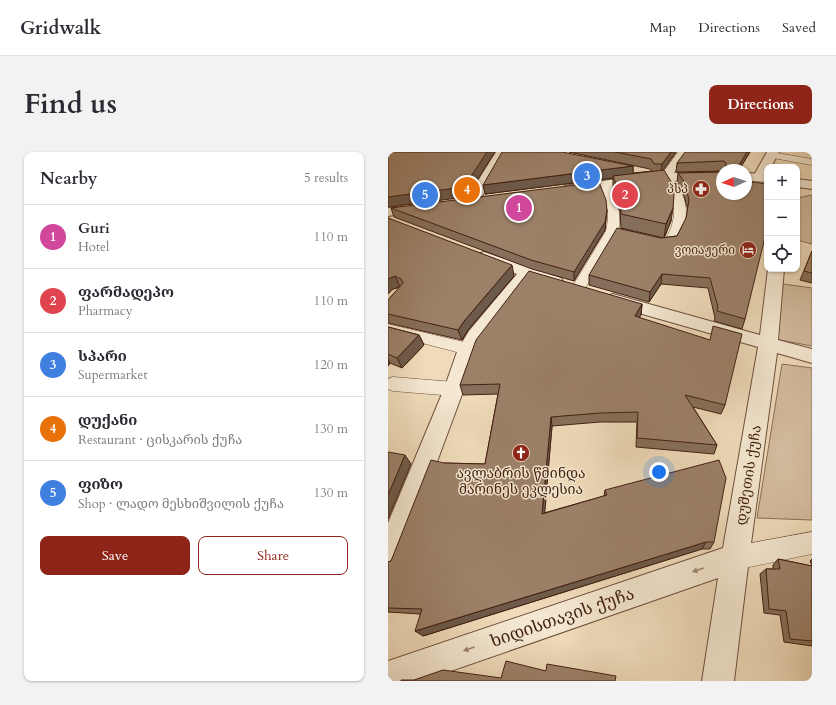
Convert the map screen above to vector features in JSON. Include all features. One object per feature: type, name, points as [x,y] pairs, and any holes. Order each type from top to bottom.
[{"type":"street","points":[[473,200],[502,152]]},
{"type":"street","points":[[752,177],[763,178],[770,157]]},
{"type":"street","points":[[627,170],[665,177]]},
{"type":"street","points":[[558,190],[665,177],[716,176]]},
{"type":"street","points":[[800,183],[812,185]]},
{"type":"street","points":[[458,202],[488,198]]},
{"type":"street","points":[[388,212],[434,206]]},
{"type":"street","points":[[388,220],[406,227]]},
{"type":"street","points":[[468,251],[526,273],[591,293],[768,345],[812,356]]},
{"type":"street","name":"დუშეთის ქუჩა","points":[[718,681],[735,558],[768,345],[776,272]]},
{"type":"street","points":[[388,556],[454,389],[468,349],[476,336],[526,273]]},
{"type":"street","name":"ხიდისთავის ქუჩა","points":[[388,677],[735,558]]},
{"type":"lane","points":[[612,231],[660,243],[669,242],[674,237],[681,215],[676,190],[665,177],[684,152]]},
{"type":"lane","points":[[770,157],[812,162]]},
{"type":"lane","points":[[770,157],[778,164]]},
{"type":"lane","points":[[800,170],[812,172]]},
{"type":"lane","points":[[591,293],[612,231],[614,219],[604,185]]},
{"type":"lane","points":[[388,329],[468,349]]},
{"type":"lane","points":[[393,384],[454,389]]},
{"type":"lane","points":[[735,558],[812,543]]},
{"type":"shaded area","points":[[812,195],[812,244],[800,241],[800,197]]},
{"type":"shaded area","points":[[783,284],[812,288],[812,346],[774,339]]},
{"type":"shaded area","points":[[782,364],[812,368],[812,520],[757,518]]},
{"type":"building","points":[[388,152],[487,152],[464,187],[388,197]]},
{"type":"building","points":[[502,152],[562,152],[633,166],[483,185]]},
{"type":"building","points":[[615,152],[671,152],[662,164],[654,164],[651,159]]},
{"type":"building","points":[[685,152],[747,152],[740,164],[726,164],[724,161],[677,163]]},
{"type":"building","points":[[664,170],[672,183],[674,195],[673,208],[666,224],[621,214],[621,197],[613,176]]},
{"type":"building","points":[[716,172],[716,200],[752,200],[752,182],[764,184],[764,241],[745,319],[717,311],[718,307],[710,278],[662,274],[650,292],[589,275],[617,228],[661,238],[677,236],[686,218],[689,200],[685,183],[678,173]]},
{"type":"building","points":[[599,182],[606,200],[607,210],[605,222],[574,272],[531,260],[391,208]]},
{"type":"building","points":[[388,218],[512,265],[458,330],[388,314],[388,300],[403,283],[401,279],[395,276],[388,279]]},
{"type":"building","points":[[812,251],[812,273],[804,271]]},
{"type":"building","points":[[529,271],[642,304],[635,316],[710,340],[713,326],[742,334],[725,405],[685,395],[717,445],[637,438],[638,412],[551,417],[542,514],[607,495],[605,490],[719,460],[726,478],[714,542],[706,542],[415,631],[422,609],[388,608],[388,562],[391,561],[431,460],[444,463],[485,464],[500,384],[460,385],[476,340]]},
{"type":"building","points":[[388,327],[419,335],[397,358],[388,354]]},
{"type":"building","points":[[388,452],[405,455],[388,495]]},
{"type":"building","points":[[778,559],[812,566],[812,641],[790,639],[786,611],[769,609],[766,569],[780,569]]},
{"type":"building","points":[[506,661],[546,671],[547,664],[616,676],[615,681],[401,681],[414,680],[443,670],[501,678]]},
{"type":"place","name":"სპარი","points":[[587,176]]},
{"type":"place","name":"პსპ","points":[[701,189]]},
{"type":"place","name":"დუქანი","points":[[467,190]]},
{"type":"place","name":"ფიზო","points":[[425,195]]},
{"type":"place","name":"ფარმადეპო","points":[[625,195]]},
{"type":"place","name":"Guri","points":[[519,208]]},
{"type":"place","name":"ვოიაჟერი","points":[[748,250]]},
{"type":"place","name":"ავლაბრის წმინდა მარინეს ეკლესია","points":[[521,453]]}]
